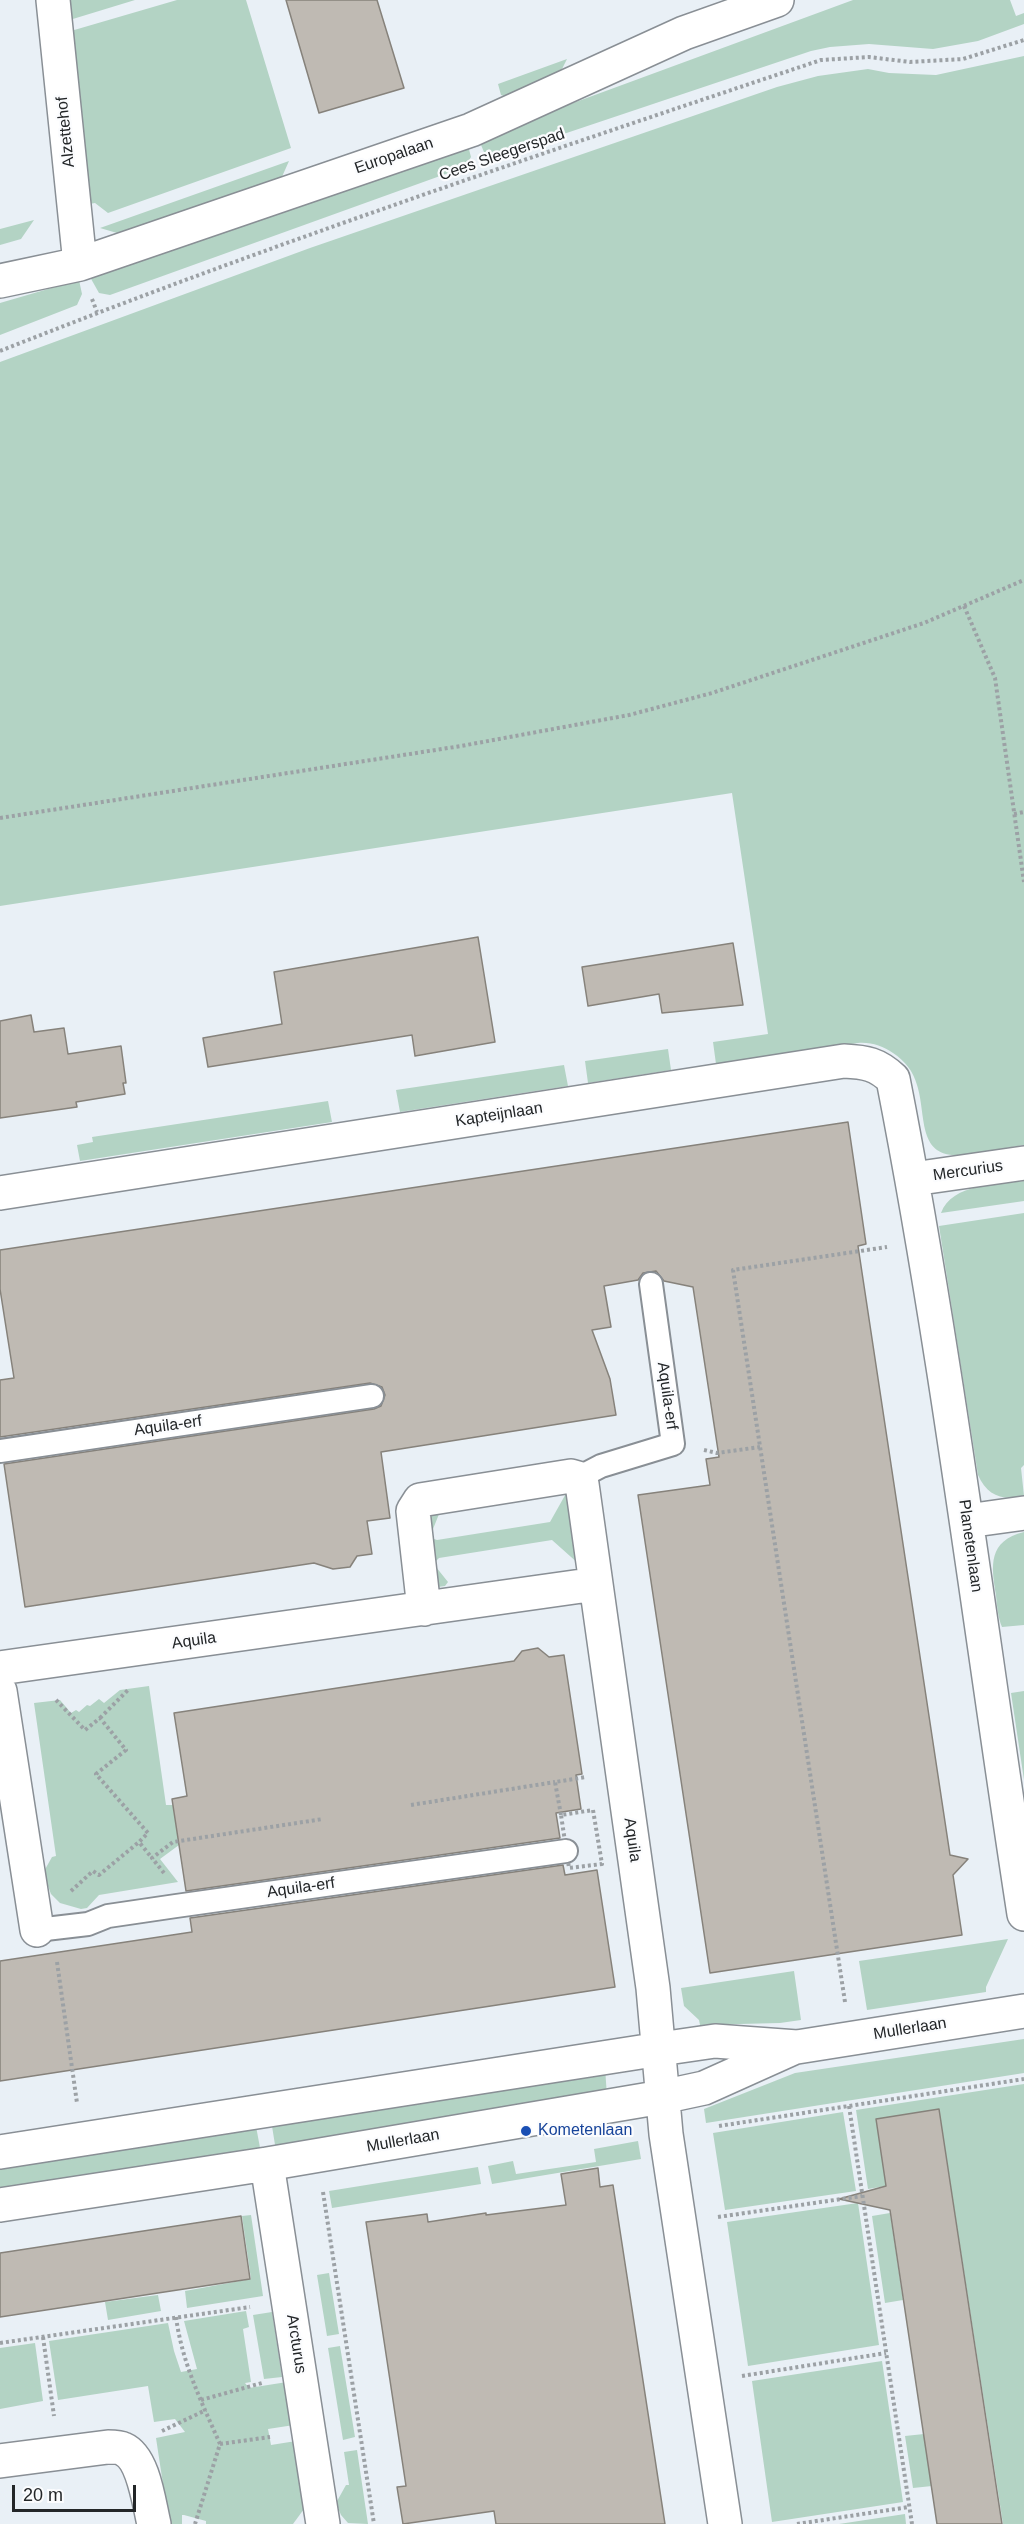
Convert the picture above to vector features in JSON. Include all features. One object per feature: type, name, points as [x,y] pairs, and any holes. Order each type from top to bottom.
[{"type":"street","name":"Alzettehof","points":[[52,0],[80,264]]},
{"type":"street","name":"Europalaan","points":[[0,281],[80,264],[471,130],[684,33],[777,0]]},
{"type":"street","name":"Kapteijnlaan","points":[[0,1193],[844,1061],[881,1067],[893,1078],[913,1179]]},
{"type":"street","name":"Mercurius","points":[[913,1179],[1024,1163]]},
{"type":"street","name":"Planetenlaan","points":[[913,1179],[967,1521],[1024,1914]]},
{"type":"street","points":[[424,1608],[413,1511],[420,1500],[572,1476],[578,1478]]},
{"type":"street","name":"Aquila","points":[[578,1478],[582,1484],[623,1772],[660,2049],[662,2097]]},
{"type":"street","points":[[967,1521],[1024,1513]]},
{"type":"street","name":"Aquila","points":[[0,1668],[596,1584]]},
{"type":"street","points":[[0,1691],[42,1927]]},
{"type":"street","name":"Mullerlaan","points":[[0,2152],[715,2041],[797,2047],[1024,2011]]},
{"type":"street","name":"Mullerlaan","points":[[0,2205],[318,2156],[662,2097],[704,2088],[797,2047]]},
{"type":"street","points":[[662,2097],[678,2222],[725,2524]]},
{"type":"street","name":"Arcturus","points":[[267,2164],[323,2524]]},
{"type":"street","points":[[0,2461],[108,2447],[123,2449],[133,2456],[140,2468],[154,2524]]},
{"type":"lane","name":"Aquila-erf","points":[[578,1478],[601,1466],[674,1444],[651,1284]]},
{"type":"lane","name":"Aquila-erf","points":[[0,1451],[372,1396]]},
{"type":"lane","name":"Aquila-erf","points":[[42,1927],[88,1924],[108,1916],[566,1851]]},
{"type":"path","name":"Cees Sleegerspad","points":[[0,351],[97,312],[474,176],[821,60],[869,57],[910,62],[963,59],[1024,40]]},
{"type":"path","points":[[0,818],[461,746],[629,715],[712,693],[924,622],[1024,580]]},
{"type":"path","points":[[964,606],[995,678],[1024,882]]},
{"type":"path","points":[[1014,814],[1024,812]]},
{"type":"path","points":[[850,2038],[733,1270],[889,1246]]},
{"type":"path","points":[[717,1453],[760,1447]]},
{"type":"path","points":[[51,1695],[86,1731],[100,1718],[126,1750],[96,1774],[148,1833],[99,1875],[93,1871],[42,1927],[82,2139]]},
{"type":"path","points":[[411,1805],[623,1772]]},
{"type":"path","points":[[555,1782],[561,1815]]},
{"type":"path","points":[[153,1858],[173,1842],[323,1819]]},
{"type":"path","points":[[139,1842],[166,1875]]},
{"type":"path","points":[[666,2134],[1024,2079]]},
{"type":"path","points":[[849,2106],[912,2524]]},
{"type":"path","points":[[318,2156],[374,2524]]},
{"type":"path","points":[[678,2222],[862,2196]]},
{"type":"path","points":[[0,2343],[289,2301]]},
{"type":"path","points":[[176,2318],[182,2349],[220,2444],[195,2524]]},
{"type":"path","points":[[43,2337],[58,2453]]},
{"type":"path","points":[[702,2383],[886,2353]]},
{"type":"path","points":[[201,2400],[247,2386],[301,2375]]},
{"type":"path","points":[[123,2449],[206,2410]]},
{"type":"path","points":[[220,2444],[310,2431]]},
{"type":"path","points":[[797,2524],[909,2507]]},
{"type":"green space","points":[[61,0],[135,0],[63,22]]},
{"type":"green space","points":[[177,0],[246,0],[291,148],[108,213],[95,203],[83,205],[64,33]]},
{"type":"green space","points":[[853,0],[1010,0],[1016,16],[1024,13],[1024,24],[978,41],[933,49],[869,44],[811,51],[495,157],[484,152],[478,138]]},
{"type":"green space","points":[[1024,56],[1024,1145],[963,1155],[948,1154],[937,1150],[930,1143],[926,1133],[920,1097],[911,1071],[897,1056],[877,1045],[858,1043],[716,1064],[713,1042],[768,1034],[732,793],[0,906],[0,362],[310,248],[777,87],[818,76],[868,69],[889,73],[936,75]]},
{"type":"green space","points":[[567,59],[558,77],[504,96],[501,95],[498,84]]},
{"type":"green space","points":[[467,142],[471,157],[465,167],[110,295],[99,293],[90,277]]},
{"type":"green space","points":[[289,161],[281,179],[127,233],[117,233],[100,228]]},
{"type":"green space","points":[[34,220],[21,239],[0,245],[0,229]]},
{"type":"green space","points":[[79,280],[82,294],[77,305],[0,335],[0,303]]},
{"type":"green space","points":[[668,1049],[671,1070],[588,1083],[585,1061]]},
{"type":"green space","points":[[564,1065],[568,1086],[400,1112],[396,1090]]},
{"type":"green space","points":[[328,1101],[332,1122],[80,1161],[77,1145],[93,1142],[92,1137]]},
{"type":"green space","points":[[1024,1181],[1024,1201],[941,1213],[947,1203],[965,1191],[977,1187]]},
{"type":"green space","points":[[1024,1213],[1024,1465],[1021,1468],[1024,1496],[1009,1498],[991,1492],[978,1475],[939,1226]]},
{"type":"green space","points":[[568,1490],[580,1565],[552,1540],[439,1558],[436,1561],[436,1567],[448,1582],[445,1586],[438,1587],[425,1515],[439,1514],[431,1534],[437,1540],[550,1522]]},
{"type":"green space","points":[[1024,1532],[1024,1625],[1002,1627],[998,1612],[993,1564],[998,1548],[1004,1541]]},
{"type":"green space","points":[[149,1686],[166,1805],[173,1805],[179,1845],[160,1859],[178,1882],[99,1895],[87,1908],[81,1909],[60,1903],[51,1894],[43,1873],[52,1857],[56,1856],[34,1703],[60,1700],[71,1713],[76,1710],[79,1712],[99,1699],[104,1703],[120,1690]]},
{"type":"green space","points":[[1024,1691],[1024,1780],[1011,1693]]},
{"type":"green space","points":[[1008,1939],[986,1987],[986,1992],[867,2010],[859,1961]]},
{"type":"green space","points":[[794,1971],[801,2020],[780,2023],[700,2025],[699,2020],[684,2006],[681,1988]]},
{"type":"green space","points":[[1024,2039],[1024,2073],[706,2123],[704,2109],[795,2073]]},
{"type":"green space","points":[[605,2067],[607,2097],[276,2151],[271,2120]]},
{"type":"green space","points":[[1024,2084],[1024,2524],[1003,2524],[939,2110],[876,2119],[886,2186],[868,2189],[856,2110]]},
{"type":"green space","points":[[843,2112],[856,2191],[725,2210],[713,2133]]},
{"type":"green space","points":[[255,2121],[261,2153],[0,2196],[0,2158]]},
{"type":"green space","points":[[638,2141],[641,2159],[492,2184],[488,2166],[513,2161],[516,2174],[596,2162],[594,2149]]},
{"type":"green space","points":[[478,2167],[481,2184],[332,2208],[329,2191]]},
{"type":"green space","points":[[858,2203],[879,2345],[748,2366],[727,2222]]},
{"type":"green space","points":[[890,2213],[903,2300],[885,2303],[872,2216]]},
{"type":"green space","points":[[251,2215],[263,2296],[187,2308],[185,2291],[251,2279],[242,2216]]},
{"type":"green space","points":[[329,2273],[339,2334],[327,2336],[317,2275]]},
{"type":"green space","points":[[158,2295],[161,2311],[108,2320],[105,2302]]},
{"type":"green space","points":[[246,2311],[249,2327],[243,2329],[251,2382],[245,2383],[249,2388],[287,2382],[294,2425],[268,2429],[271,2445],[296,2441],[305,2501],[304,2509],[293,2524],[206,2524],[206,2521],[182,2515],[182,2524],[171,2524],[156,2438],[185,2432],[175,2419],[154,2422],[148,2386],[58,2400],[49,2341],[168,2323],[181,2372],[197,2369],[184,2321]]},
{"type":"green space","points":[[272,2312],[282,2377],[264,2379],[253,2315]]},
{"type":"green space","points":[[35,2343],[43,2401],[0,2409],[0,2348]]},
{"type":"green space","points":[[340,2346],[355,2437],[343,2440],[328,2348]]},
{"type":"green space","points":[[882,2361],[903,2502],[772,2522],[752,2381]]},
{"type":"green space","points":[[924,2434],[932,2486],[913,2488],[905,2436]]},
{"type":"green space","points":[[357,2450],[368,2524],[348,2523],[341,2515],[336,2503],[346,2485],[349,2485],[344,2452]]},
{"type":"green space","points":[[905,2514],[906,2524],[839,2524]]},
{"type":"building","points":[[286,0],[377,0],[404,88],[319,113]]},
{"type":"building","points":[[478,937],[495,1042],[415,1056],[412,1035],[208,1067],[203,1038],[282,1024],[274,972]]},
{"type":"building","points":[[733,943],[743,1005],[662,1013],[659,994],[588,1006],[582,967]]},
{"type":"building","points":[[31,1015],[34,1032],[64,1028],[68,1054],[121,1046],[126,1083],[123,1083],[125,1094],[76,1102],[77,1107],[0,1118],[0,1021]]},
{"type":"building","points":[[848,1122],[866,1244],[858,1246],[950,1855],[968,1859],[953,1875],[962,1935],[710,1973],[638,1495],[710,1485],[706,1459],[719,1457],[693,1287],[664,1281],[656,1271],[643,1273],[638,1280],[604,1286],[611,1327],[592,1330],[610,1379],[616,1415],[381,1452],[390,1518],[367,1521],[372,1554],[357,1556],[350,1567],[333,1569],[314,1563],[25,1607],[4,1464],[374,1409],[381,1406],[385,1395],[382,1387],[370,1383],[0,1437],[0,1380],[14,1378],[0,1289],[0,1250]]},
{"type":"building","points":[[538,1648],[549,1657],[564,1655],[582,1774],[576,1775],[581,1809],[556,1813],[560,1838],[186,1891],[172,1799],[187,1796],[174,1713],[514,1661],[522,1651]]},
{"type":"building","points":[[563,1865],[565,1875],[597,1870],[615,1987],[0,2081],[0,1961],[192,1932],[190,1918]]},
{"type":"building","points":[[939,2109],[1002,2524],[937,2524],[890,2210],[839,2199],[886,2186],[876,2119]]},
{"type":"building","points":[[598,2168],[600,2187],[613,2185],[665,2524],[496,2524],[494,2511],[403,2524],[397,2487],[406,2486],[366,2222],[427,2214],[428,2222],[486,2213],[486,2215],[566,2205],[561,2174]]},
{"type":"building","points":[[241,2216],[250,2279],[0,2317],[0,2253]]},
{"type":"place","name":"Kometenlaan","points":[[526,2131]]}]
